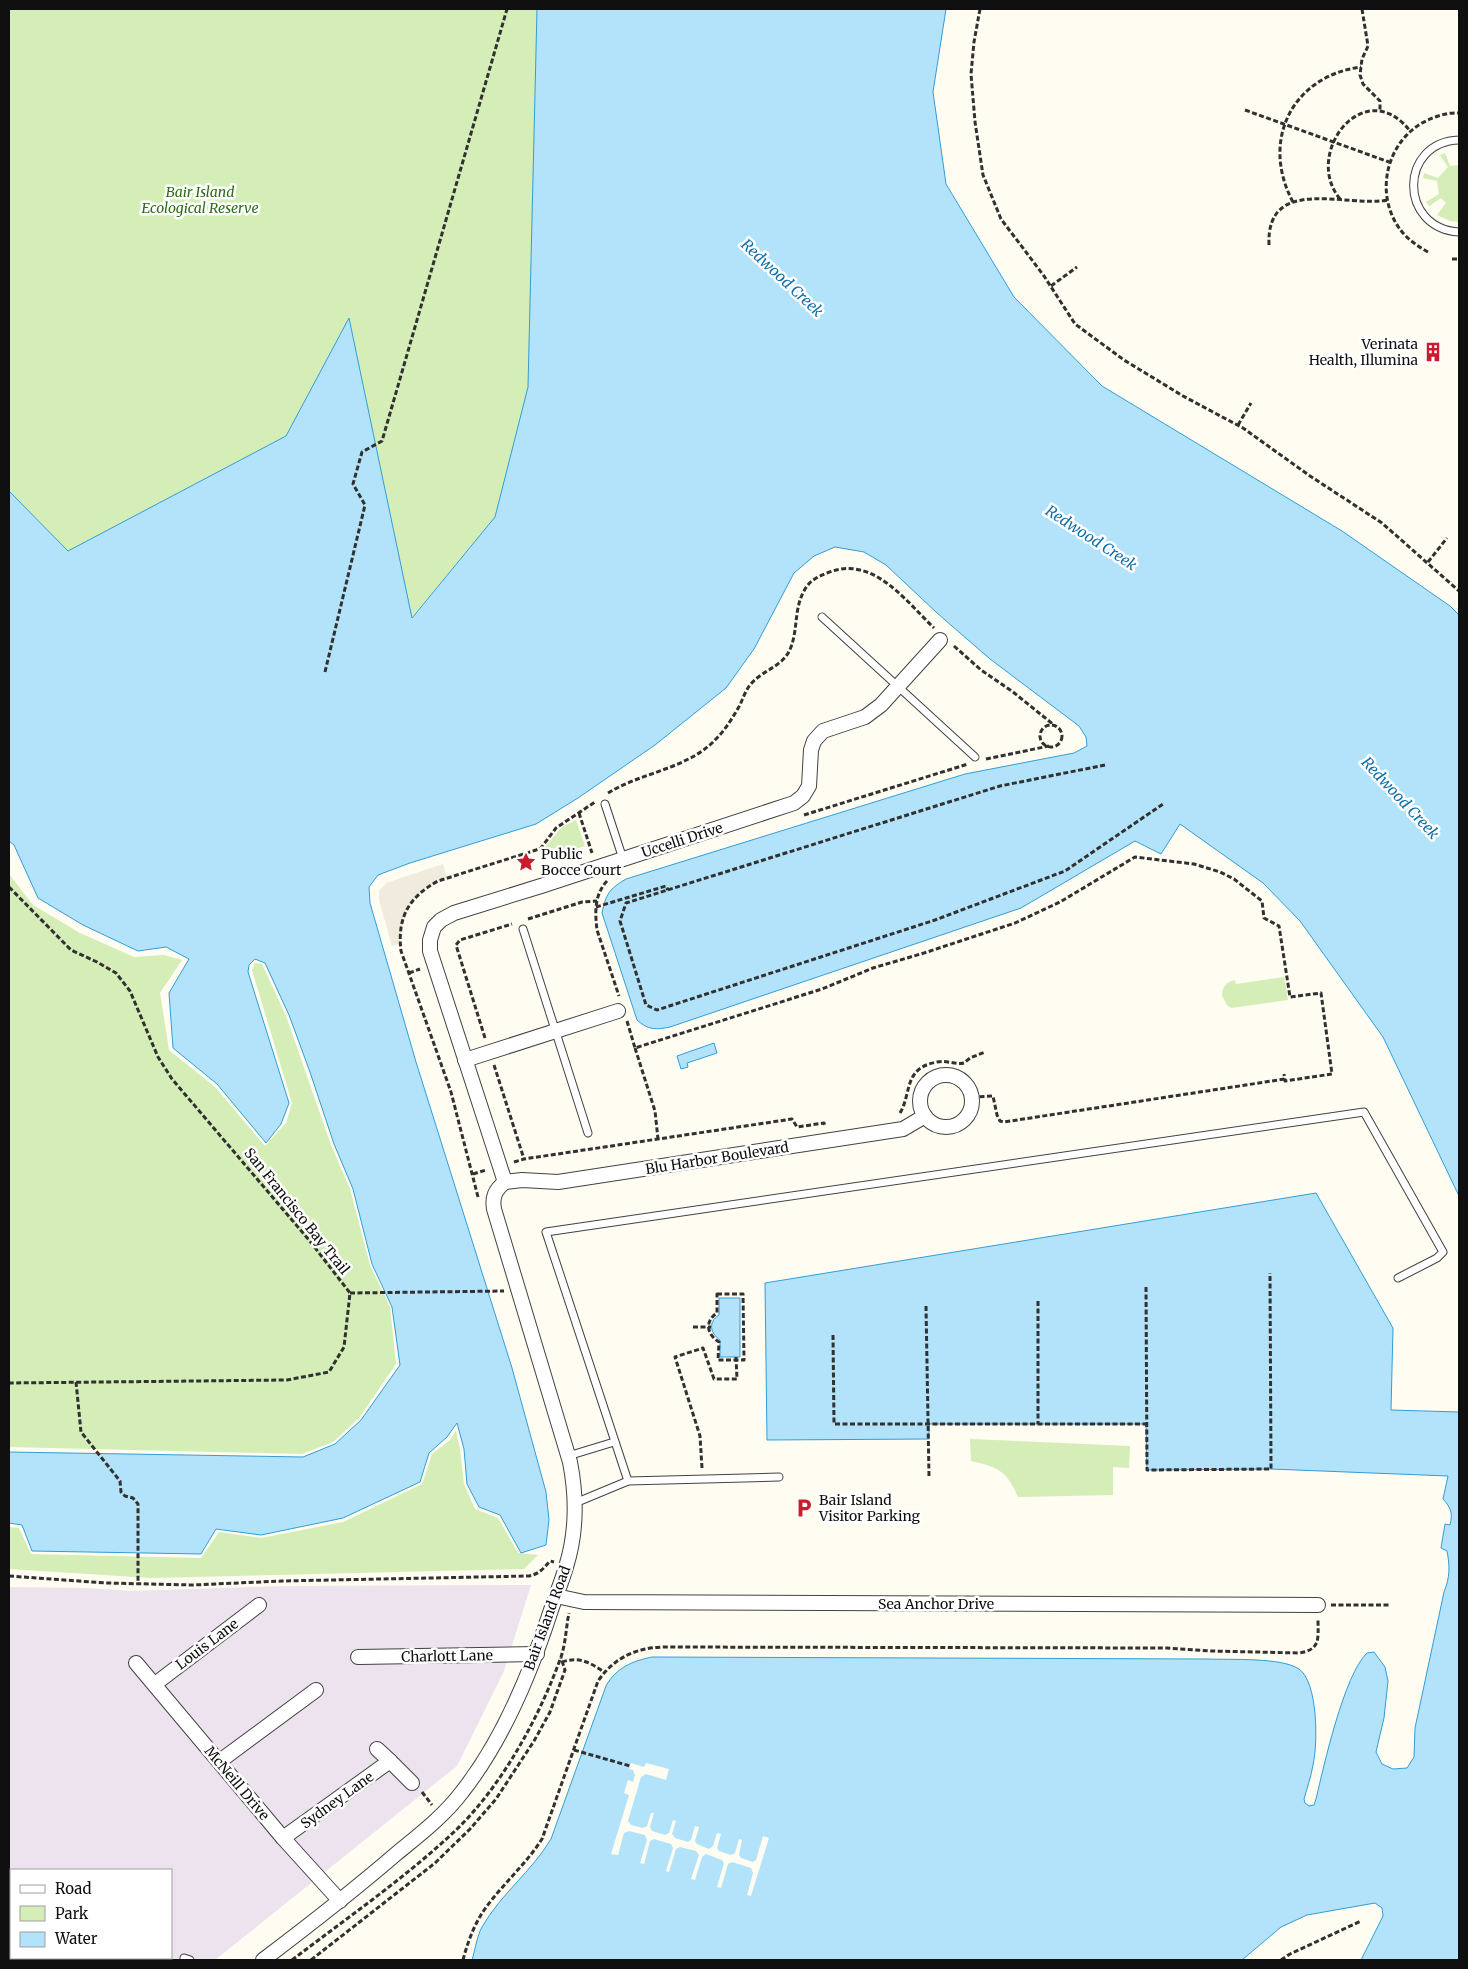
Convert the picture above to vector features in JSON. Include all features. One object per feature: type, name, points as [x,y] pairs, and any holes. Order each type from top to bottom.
[{"type":"street","name":"Uccelli Drive","points":[[505,1182],[430,951],[430,940],[434,927],[454,912],[794,803],[803,796],[809,786],[811,750],[814,741],[823,731],[865,717],[881,705],[942,637]]},
{"type":"street","points":[[465,1060],[621,1009]]},
{"type":"street","points":[[942,1075],[958,1078],[970,1089],[972,1097],[969,1114],[957,1124],[949,1127],[940,1126],[932,1122],[921,1109],[920,1100],[926,1083],[942,1075]]},
{"type":"street","name":"Blu Harbor Boulevard","points":[[505,1182],[522,1180],[558,1182],[903,1129],[925,1116]]},
{"type":"street","name":"Bair Island Road","points":[[263,1960],[340,1901],[440,1816],[461,1794],[495,1742],[537,1654],[569,1556],[574,1529],[574,1482],[568,1456],[494,1209],[494,1194],[505,1182]]},
{"type":"street","name":"Sea Anchor Drive","points":[[556,1596],[584,1602],[1318,1605]]},
{"type":"street","name":"Louis Lane","points":[[155,1684],[259,1605]]},
{"type":"street","name":"Charlott Lane","points":[[358,1658],[537,1654]]},
{"type":"street","name":"McNeill Drive","points":[[136,1663],[283,1838],[340,1901]]},
{"type":"street","points":[[220,1761],[316,1690]]},
{"type":"street","points":[[377,1749],[412,1783]]},
{"type":"street","name":"Sydney Lane","points":[[283,1838],[390,1761]]},
{"type":"lane","points":[[1459,140],[1446,142],[1426,154],[1417,168],[1413,184],[1416,200],[1423,215],[1441,229],[1459,232]]},
{"type":"lane","points":[[822,617],[975,760]]},
{"type":"lane","points":[[602,802],[623,859]]},
{"type":"lane","points":[[523,929],[588,1133]]},
{"type":"lane","points":[[628,1481],[546,1232],[1364,1112],[1442,1252],[1437,1258],[1398,1278]]},
{"type":"lane","points":[[568,1456],[614,1442]]},
{"type":"lane","points":[[575,1503],[628,1481],[779,1477]]},
{"type":"lane","points":[[184,1960],[184,1958],[190,1960]]},
{"type":"path","points":[[325,672],[365,505],[354,484],[362,452],[382,441],[507,9]]},
{"type":"path","points":[[980,9],[971,74],[975,122],[983,175],[1001,219],[1051,286],[1075,324],[1124,360],[1183,396],[1238,425],[1310,476],[1382,522],[1459,591]]},
{"type":"path","points":[[1362,9],[1368,46],[1362,59],[1360,75],[1363,84],[1380,101],[1380,111]]},
{"type":"path","points":[[1293,202],[1283,182],[1279,164],[1280,142],[1292,108],[1299,98],[1316,83],[1337,72],[1361,67]]},
{"type":"path","points":[[1245,110],[1389,162]]},
{"type":"path","points":[[1340,199],[1330,182],[1330,160],[1333,142],[1338,132],[1349,119],[1364,112],[1380,111],[1388,113],[1404,123],[1410,131]]},
{"type":"path","points":[[1269,245],[1269,226],[1272,219],[1284,206],[1293,202],[1315,198],[1368,202],[1388,200]]},
{"type":"path","points":[[1452,259],[1459,259]]},
{"type":"path","points":[[1051,286],[1077,267]]},
{"type":"path","points":[[1238,425],[1250,403]]},
{"type":"path","points":[[1428,562],[1447,538]]},
{"type":"path","points":[[606,795],[622,784],[689,759],[702,752],[716,740],[726,728],[751,683],[786,657],[792,646],[799,602],[805,589],[814,579],[844,568],[856,568],[881,578],[942,637],[981,670],[1013,692],[1060,730],[1061,740],[1056,746],[975,760],[796,818]]},
{"type":"path","points":[[1049,746],[1043,743],[1040,733],[1044,727],[1054,725]]},
{"type":"path","points":[[1105,765],[1000,786],[626,903],[620,921],[646,1005],[657,1010],[935,920],[1065,871],[1163,804]]},
{"type":"path","points":[[479,1203],[448,1082],[401,951],[401,929],[408,907],[424,889],[438,881],[541,848],[556,828],[579,813],[602,802]]},
{"type":"path","points":[[579,813],[594,858]]},
{"type":"path","points":[[635,1048],[822,988],[873,968],[1015,923],[1060,902],[1136,857],[1194,864],[1220,872],[1234,879],[1262,901],[1264,918],[1279,926],[1290,998],[1320,994],[1332,1074],[1285,1081],[1285,1079],[1004,1122],[1000,1121],[997,1116],[993,1096],[972,1097]]},
{"type":"path","points":[[609,879],[602,886],[597,901],[597,930],[654,1111],[658,1139]]},
{"type":"path","points":[[596,907],[666,886],[668,890]]},
{"type":"path","name":"San Francisco Bay Trail","points":[[9,888],[71,950],[116,973],[130,991],[158,1057],[172,1079],[309,1240],[350,1293],[344,1347],[329,1372],[287,1380],[9,1383]]},
{"type":"path","points":[[486,1042],[456,945],[460,940],[582,902],[597,901]]},
{"type":"path","points":[[409,973],[422,969]]},
{"type":"path","points":[[897,1116],[904,1106],[908,1084],[924,1067],[946,1061],[961,1064],[985,1052]]},
{"type":"path","points":[[493,1062],[524,1159]]},
{"type":"path","points":[[1284,1074],[1285,1079]]},
{"type":"path","points":[[508,1164],[524,1159],[792,1119],[797,1127],[824,1123],[825,1129]]},
{"type":"path","points":[[473,1174],[486,1170]]},
{"type":"path","points":[[1146,1287],[1147,1470],[1271,1469],[1270,1273]]},
{"type":"path","points":[[350,1293],[506,1291]]},
{"type":"path","points":[[717,1294],[743,1294],[744,1360],[736,1359],[718,1360],[718,1342],[711,1336],[710,1327],[710,1320],[717,1313],[717,1294]]},
{"type":"path","points":[[1038,1301],[1038,1424]]},
{"type":"path","points":[[926,1306],[929,1476]]},
{"type":"path","points":[[693,1327],[710,1327]]},
{"type":"path","points":[[832,1334],[834,1424],[1146,1424]]},
{"type":"path","points":[[702,1478],[700,1436],[675,1357],[703,1348],[714,1378],[737,1378],[736,1359]]},
{"type":"path","points":[[76,1382],[81,1432],[120,1481],[121,1492],[125,1496],[133,1498],[138,1504],[138,1582]]},
{"type":"path","points":[[9,1576],[106,1583],[138,1582],[193,1585],[282,1581],[529,1576],[541,1571],[550,1561],[558,1564]]},
{"type":"path","points":[[463,1960],[475,1927],[487,1905],[527,1861],[542,1839],[575,1750],[592,1694],[604,1672],[612,1664],[633,1651],[663,1647],[1167,1648],[1299,1653],[1308,1651],[1315,1646],[1318,1640],[1318,1605],[1391,1605]]},
{"type":"path","points":[[560,1657],[566,1640],[570,1610]]},
{"type":"path","points":[[562,1662],[581,1660],[604,1672]]},
{"type":"path","points":[[575,1750],[630,1766]]},
{"type":"path","points":[[412,1783],[423,1793],[440,1816]]},
{"type":"path","points":[[1281,1960],[1361,1921]]},
{"type":"shaded area","points":[[443,864],[447,878],[425,889],[416,897],[408,907],[403,918],[400,944],[392,946],[379,900],[379,891],[386,883]]},
{"type":"shaded area","points":[[531,1585],[504,1671],[457,1766],[215,1960],[9,1960],[9,1587],[86,1588],[131,1591],[282,1586]]},
{"type":"green space","name":"Bair Island Ecological Reserve","points":[[9,9],[581,9],[579,309],[511,455],[495,517],[411,618],[68,551],[9,491]]},
{"type":"green space","points":[[1445,153],[1450,166],[1459,165],[1459,222],[1450,221],[1437,215],[1446,203],[1441,198],[1429,206],[1426,202],[1439,194],[1437,181],[1423,178],[1424,173],[1438,178],[1448,167],[1440,155]]},
{"type":"green space","points":[[576,820],[585,846],[547,858],[544,848],[562,827]]},
{"type":"green space","points":[[9,874],[33,905],[80,933],[134,957],[164,955],[182,960],[160,993],[169,1050],[215,1087],[265,1146],[286,1123],[292,1103],[252,970],[255,963],[262,964],[286,1016],[331,1145],[350,1189],[370,1265],[390,1307],[396,1364],[359,1418],[333,1442],[302,1454],[9,1447]]},
{"type":"green space","points":[[1284,977],[1288,1000],[1231,1008],[1222,996],[1225,985],[1235,980],[1236,984]]},
{"type":"green space","points":[[456,1431],[464,1484],[475,1509],[498,1518],[518,1553],[538,1555],[524,1569],[151,1578],[9,1569],[9,1527],[19,1528],[31,1554],[201,1558],[219,1532],[261,1538],[343,1522],[422,1484],[432,1454],[450,1440]]},
{"type":"green space","points":[[970,1439],[1130,1446],[1129,1468],[1113,1467],[1113,1495],[1018,1497],[1010,1481],[1000,1471],[971,1461]]},
{"type":"water","name":"Redwood Creek","points":[[537,9],[946,9],[933,92],[946,184],[1014,297],[1102,386],[1342,531],[1450,606],[1459,615],[1459,1196],[1383,1037],[1300,921],[1263,883],[1180,824],[1161,854],[1135,841],[1021,908],[670,1027],[652,1028],[645,1026],[637,1020],[602,913],[609,893],[626,879],[965,774],[1074,753],[1087,746],[1086,737],[1079,726],[990,659],[886,565],[864,552],[835,547],[814,556],[794,573],[754,649],[726,688],[655,745],[578,798],[536,824],[410,863],[378,875],[369,887],[370,903],[416,1062],[512,1368],[546,1492],[549,1520],[546,1545],[521,1553],[500,1515],[479,1507],[467,1484],[464,1449],[457,1423],[447,1437],[429,1453],[420,1482],[343,1518],[261,1535],[216,1529],[201,1554],[32,1551],[22,1525],[9,1523],[9,1452],[303,1457],[335,1444],[361,1420],[400,1365],[392,1307],[372,1264],[353,1189],[334,1144],[289,1015],[265,963],[255,959],[249,965],[248,972],[289,1103],[281,1124],[266,1143],[217,1084],[173,1048],[169,993],[189,959],[166,947],[138,951],[83,925],[38,898],[14,845],[9,841],[9,491],[68,551],[286,436],[349,318],[412,618],[495,517],[528,387]]},
{"type":"water","points":[[714,1043],[717,1053],[687,1063],[688,1067],[681,1069],[677,1056]]},
{"type":"water","points":[[1316,1193],[1393,1328],[1391,1410],[1459,1412],[1459,1960],[1361,1960],[1383,1916],[1382,1908],[1375,1903],[1307,1915],[1281,1927],[1242,1960],[472,1960],[480,1931],[489,1915],[535,1862],[551,1839],[606,1686],[615,1674],[625,1666],[652,1657],[1207,1659],[1255,1660],[1291,1665],[1299,1669],[1305,1676],[1310,1687],[1315,1714],[1315,1755],[1304,1799],[1305,1803],[1309,1806],[1314,1805],[1316,1799],[1336,1722],[1350,1680],[1367,1653],[1374,1652],[1385,1667],[1388,1681],[1384,1718],[1376,1752],[1382,1764],[1393,1769],[1407,1768],[1414,1757],[1415,1728],[1448,1577],[1447,1551],[1441,1548],[1445,1524],[1450,1525],[1451,1517],[1450,1508],[1443,1499],[1448,1476],[1271,1469],[1147,1470],[1146,1424],[929,1424],[929,1439],[767,1440],[765,1283]]},
{"type":"water","points":[[719,1298],[740,1298],[740,1357],[720,1357],[720,1340],[712,1331],[713,1321],[719,1315]]},
{"type":"pier","points":[[631,1763],[644,1767],[646,1763],[669,1769],[666,1780],[646,1774],[641,1777],[628,1821],[631,1825],[643,1828],[647,1826],[651,1813],[654,1813],[650,1827],[652,1831],[665,1835],[669,1833],[673,1820],[676,1821],[672,1834],[675,1838],[688,1842],[691,1840],[695,1826],[699,1827],[695,1841],[697,1844],[709,1849],[713,1846],[717,1833],[721,1834],[717,1848],[719,1851],[731,1855],[735,1853],[739,1839],[742,1840],[739,1855],[741,1858],[753,1862],[756,1860],[763,1836],[769,1838],[751,1896],[747,1895],[753,1873],[751,1868],[732,1862],[728,1864],[721,1888],[717,1887],[724,1863],[722,1860],[706,1854],[702,1857],[695,1880],[691,1879],[699,1855],[696,1851],[680,1847],[676,1849],[669,1872],[666,1871],[673,1848],[671,1844],[654,1839],[650,1841],[644,1864],[640,1863],[647,1840],[645,1835],[629,1831],[624,1833],[618,1855],[611,1854],[629,1795],[624,1793],[628,1780],[633,1782],[635,1775],[633,1770],[629,1769]]},
{"type":"place","name":"Verinata Health, Illumina","points":[[1433,352]]},
{"type":"place","name":"Public Bocce Court","points":[[526,862]]},
{"type":"place","name":"Bair Island Visitor Parking","points":[[804,1508]]}]
